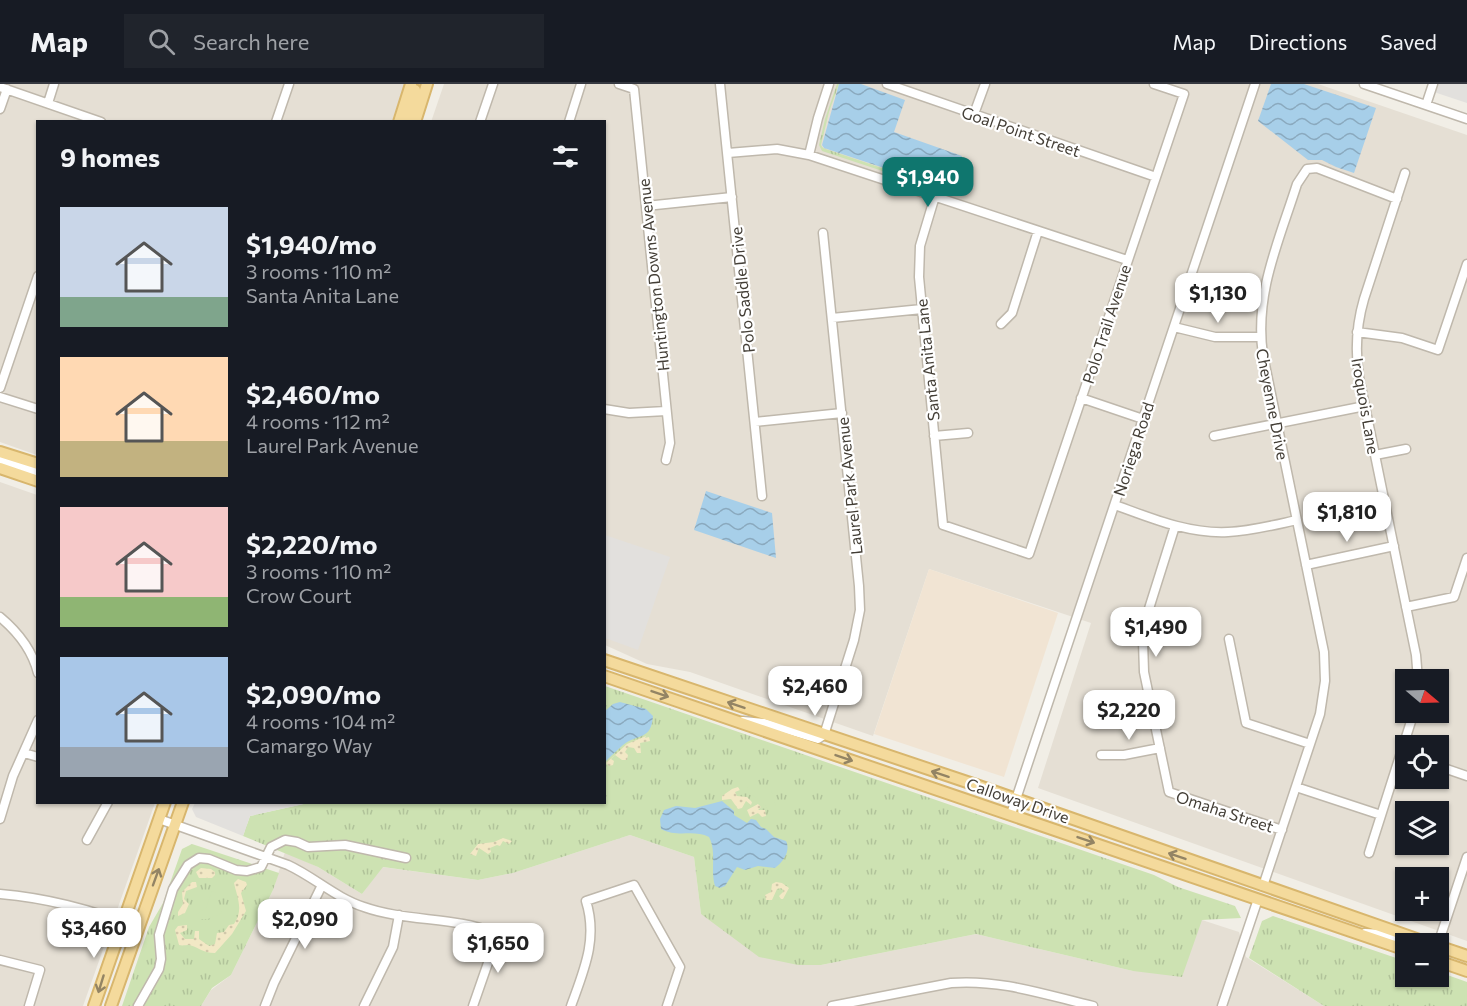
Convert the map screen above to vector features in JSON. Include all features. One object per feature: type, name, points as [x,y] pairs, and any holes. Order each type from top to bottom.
[{"type":"main road","points":[[400,120],[421,85]]},
{"type":"main road","points":[[408,120],[421,85]]},
{"type":"main road","points":[[415,120],[421,85]]},
{"type":"main road","points":[[0,452],[36,463]]},
{"type":"main road","points":[[0,468],[36,480]]},
{"type":"main road","name":"Calloway Drive","points":[[606,661],[1016,799],[1400,933]]},
{"type":"main road","name":"Calloway Drive","points":[[606,677],[1395,946]]},
{"type":"main road","points":[[94,1006],[164,804]]},
{"type":"main road","points":[[111,1006],[182,804]]},
{"type":"main road","points":[[1177,871],[1203,873],[1251,889],[1263,886]]},
{"type":"main road","points":[[1258,899],[1272,896],[1320,911],[1338,911]]},
{"type":"main road","points":[[1449,949],[1467,956]]},
{"type":"main road","points":[[1449,965],[1467,971]]},
{"type":"street","points":[[48,103],[54,84]]},
{"type":"street","points":[[277,120],[289,84]]},
{"type":"street","points":[[481,120],[493,84]]},
{"type":"street","points":[[570,120],[581,84]]},
{"type":"street","name":"Huntington Downs Avenue","points":[[619,84],[634,89],[670,443],[666,460]]},
{"type":"street","name":"Polo Saddle Drive","points":[[720,84],[762,496]]},
{"type":"street","points":[[809,154],[829,84]]},
{"type":"street","name":"Goal Point Street","points":[[887,84],[1156,177]]},
{"type":"street","points":[[974,114],[985,84]]},
{"type":"street","name":"Polo Trail Avenue","points":[[944,525],[1029,554],[1184,94],[1154,84]]},
{"type":"street","name":"Noriega Road","points":[[1011,814],[1255,84]]},
{"type":"street","points":[[1364,84],[1467,119]]},
{"type":"street","points":[[1426,105],[1433,84]]},
{"type":"street","points":[[0,109],[3,88],[90,120]]},
{"type":"street","points":[[728,153],[777,149],[809,154],[1127,260]]},
{"type":"street","name":"Cheyenne Drive","points":[[1263,886],[1324,697],[1325,668],[1260,337],[1261,307],[1267,277],[1297,184],[1307,169],[1317,168],[1397,199]]},
{"type":"street","name":"Iroquois Lane","points":[[1405,173],[1364,299],[1357,332],[1357,362],[1417,669]]},
{"type":"street","name":"Santa Anita Lane","points":[[935,196],[920,246],[919,277],[944,525]]},
{"type":"street","points":[[646,206],[732,197]]},
{"type":"street","points":[[1001,324],[1012,313],[1038,231]]},
{"type":"street","name":"Laurel Park Avenue","points":[[824,233],[860,610],[854,640],[824,735]]},
{"type":"street","points":[[1357,332],[1402,338],[1438,350],[1467,264]]},
{"type":"street","points":[[0,388],[36,282]]},
{"type":"street","points":[[1458,292],[1467,295]]},
{"type":"street","points":[[832,318],[922,309]]},
{"type":"street","points":[[1174,327],[1215,337],[1260,337]]},
{"type":"street","points":[[0,396],[36,408]]},
{"type":"street","points":[[1081,398],[1143,419]]},
{"type":"street","points":[[1214,436],[1365,406]]},
{"type":"street","points":[[606,409],[629,413],[666,411]]},
{"type":"street","points":[[755,422],[842,413]]},
{"type":"street","points":[[934,436],[968,433]]},
{"type":"street","points":[[1375,455],[1406,449]]},
{"type":"street","points":[[0,460],[36,471]]},
{"type":"street","points":[[1114,506],[1193,530],[1227,532],[1297,520]]},
{"type":"street","points":[[1101,755],[1124,755],[1160,748],[1144,672],[1143,641],[1147,615],[1175,526]]},
{"type":"street","points":[[1306,565],[1394,546]]},
{"type":"street","points":[[1406,607],[1454,597],[1467,558]]},
{"type":"street","points":[[0,617],[18,633],[35,655]]},
{"type":"street","points":[[1229,639],[1246,723],[1310,744]]},
{"type":"street","points":[[736,720],[765,723],[818,739],[824,735]]},
{"type":"street","points":[[0,819],[2,804],[36,725]]},
{"type":"street","name":"Omaha Street","points":[[1160,748],[1169,792],[1282,830]]},
{"type":"street","points":[[24,753],[36,756]]},
{"type":"street","points":[[1449,770],[1467,776]]},
{"type":"street","points":[[1369,853],[1395,778]]},
{"type":"street","points":[[1296,787],[1381,815]]},
{"type":"street","points":[[87,840],[107,804]]},
{"type":"street","points":[[159,819],[295,868],[348,901],[363,907],[399,915],[464,924],[498,934],[473,1006]]},
{"type":"street","points":[[138,1006],[159,969],[161,958],[159,935],[173,889],[188,865],[199,858],[208,859],[236,870],[247,871],[261,867],[271,847],[285,840],[308,847],[345,846],[406,858]]},
{"type":"street","points":[[1442,933],[1467,857]]},
{"type":"street","points":[[265,1006],[322,885]]},
{"type":"street","points":[[571,1006],[591,945],[591,922],[586,901],[634,885],[680,967],[667,1006]]},
{"type":"street","points":[[0,894],[64,904],[138,928]]},
{"type":"street","points":[[1222,1006],[1258,899]]},
{"type":"street","points":[[364,1006],[393,947],[399,915]]},
{"type":"street","points":[[1355,933],[1383,934],[1395,939]]},
{"type":"street","points":[[0,960],[40,970],[29,1006]]},
{"type":"street","points":[[832,1006],[951,983],[970,982],[999,984],[1057,1002],[1093,1006]]},
{"type":"shaded area","points":[[0,84],[405,84],[392,120],[36,120],[36,455],[0,442]]},
{"type":"shaded area","points":[[444,84],[1318,84],[1467,135],[1467,941],[1411,921],[1449,921],[1449,867],[1395,867],[1395,915],[1038,788],[1091,623],[929,569],[873,736],[690,672],[647,664],[606,645],[606,120],[432,120]]},
{"type":"shaded area","points":[[1433,84],[1467,84],[1467,103],[1431,91]]},
{"type":"shaded area","points":[[0,482],[36,495],[36,804],[155,804],[83,1006],[0,1006]]},
{"type":"shaded area","points":[[606,535],[670,557],[638,650],[606,638]]},
{"type":"shaded area","points":[[929,569],[1058,613],[1004,777],[874,734]]},
{"type":"shaded area","points":[[194,804],[304,804],[250,816],[243,836],[196,817],[192,809]]},
{"type":"shaded area","points":[[630,835],[694,857],[701,914],[821,965],[976,934],[1133,971],[1202,920],[1239,932],[1246,957],[1324,1006],[201,1006],[211,990],[231,975],[273,890],[285,852],[318,867],[362,894],[382,867],[478,880],[513,873]]},
{"type":"green space","points":[[837,84],[839,84],[821,145],[823,148],[950,191],[949,193],[822,151],[819,145]]},
{"type":"green space","points":[[606,686],[1154,875],[1178,887],[1235,906],[1241,918],[1202,920],[1182,977],[1133,971],[976,934],[821,965],[798,965],[759,957],[701,914],[694,857],[630,835],[513,873],[478,880],[383,867],[362,894],[318,867],[243,836],[250,816],[304,804],[606,804]]},
{"type":"green space","points":[[752,783],[771,790],[776,806],[775,812],[769,811],[747,791],[748,785]]},
{"type":"green space","points":[[192,844],[279,873],[273,890],[231,975],[212,988],[201,1006],[122,1006],[149,927],[163,903],[182,849]]},
{"type":"green space","points":[[212,891],[217,893],[217,901],[222,913],[208,919],[198,919],[196,915],[206,908]]},
{"type":"green space","points":[[1273,916],[1395,958],[1395,987],[1449,987],[1449,976],[1467,982],[1467,1006],[1324,1006],[1249,958],[1262,921]]},
{"type":"sand","points":[[646,736],[645,738],[649,737],[650,741],[640,743],[641,753],[628,747],[625,752],[628,755],[627,760],[622,760],[615,755],[611,759],[614,761],[613,765],[609,766],[606,763],[627,744]]},
{"type":"sand","points":[[738,787],[740,790],[735,792],[737,796],[747,797],[752,802],[751,805],[746,801],[742,808],[738,809],[731,799],[722,800],[722,796]]},
{"type":"sand","points":[[758,804],[761,807],[758,810],[765,810],[766,816],[762,817],[758,813],[750,817],[747,810]]},
{"type":"sand","points":[[503,838],[512,841],[509,844],[503,841],[500,846],[490,848],[491,852],[488,854],[479,848],[476,856],[470,854],[478,844]]},
{"type":"sand","points":[[201,868],[211,869],[215,875],[212,878],[199,878],[196,872]]},
{"type":"sand","points":[[238,879],[246,882],[247,885],[241,893],[246,911],[232,934],[215,953],[189,945],[179,945],[175,930],[178,926],[187,925],[187,930],[180,933],[185,939],[194,939],[195,931],[199,931],[199,939],[209,946],[215,944],[217,933],[224,932],[229,925],[234,924],[239,914],[234,883]]},
{"type":"sand","points":[[192,882],[196,882],[197,887],[186,891],[184,899],[189,904],[185,913],[178,916],[183,904],[182,892]]},
{"type":"sand","points":[[776,882],[789,888],[783,899],[779,896],[784,891],[781,888],[777,889],[772,900],[766,900],[765,895],[771,892],[772,884]]},
{"type":"water","points":[[839,84],[861,84],[905,100],[894,132],[962,156],[950,190],[824,148],[822,145]]},
{"type":"water","points":[[1271,84],[1304,84],[1376,108],[1354,173],[1322,160],[1308,160],[1258,121]]},
{"type":"water","points":[[706,491],[772,513],[776,558],[694,530]]},
{"type":"water","points":[[620,702],[646,709],[653,716],[647,733],[623,745],[606,761],[606,710]]},
{"type":"water","points":[[722,801],[734,811],[734,815],[747,823],[751,819],[756,820],[774,837],[786,841],[788,849],[775,868],[758,866],[745,870],[737,867],[725,886],[720,888],[715,886],[713,849],[709,837],[667,832],[661,829],[660,819],[664,810],[676,806],[695,808]]}]
